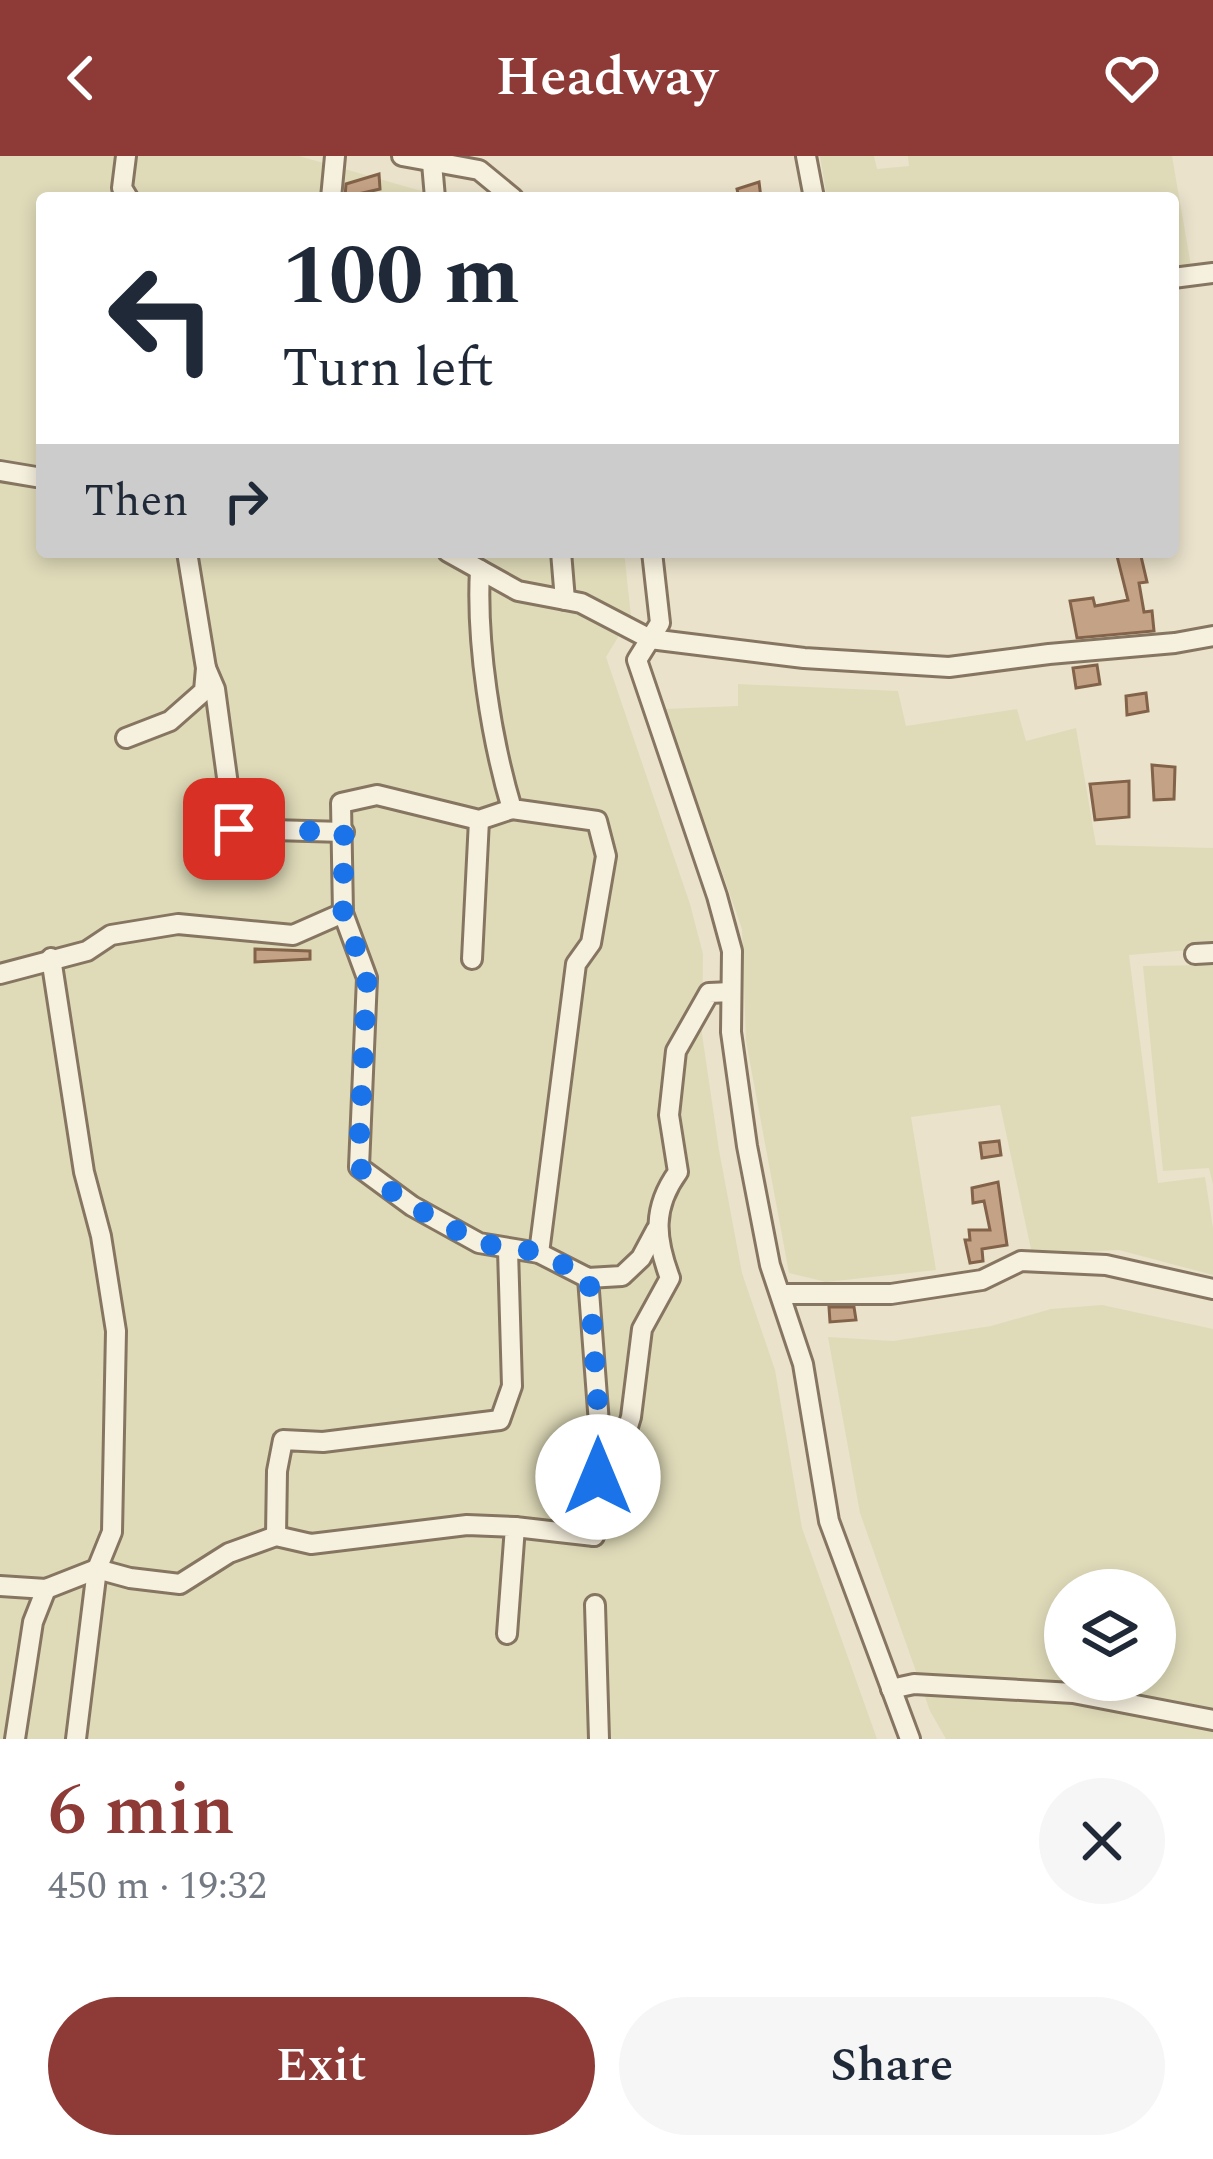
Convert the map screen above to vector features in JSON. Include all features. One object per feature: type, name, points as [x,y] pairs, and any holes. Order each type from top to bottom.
[{"type":"street","points":[[124,192],[126,156]]},
{"type":"street","points":[[332,192],[335,156]]},
{"type":"street","points":[[402,156],[479,170],[506,192]]},
{"type":"street","points":[[806,156],[813,192]]},
{"type":"street","points":[[432,164],[434,192]]},
{"type":"street","points":[[1179,277],[1213,273]]},
{"type":"street","points":[[0,471],[36,477]]},
{"type":"street","points":[[188,558],[206,668],[215,689],[234,829],[344,832]]},
{"type":"street","points":[[459,558],[518,590],[581,603],[650,639],[804,658],[949,667],[1213,636]]},
{"type":"street","points":[[562,558],[565,600]]},
{"type":"street","points":[[653,558],[660,623],[637,660],[731,951],[731,1032],[747,1146],[770,1265],[803,1364],[829,1521],[910,1739]]},
{"type":"street","points":[[480,570],[477,622],[499,766],[512,809]]},
{"type":"street","points":[[126,738],[170,722],[204,692],[206,668]]},
{"type":"street","points":[[539,1252],[576,964],[591,943],[606,856],[597,821],[512,809],[478,820],[377,795],[341,803],[343,913],[367,978],[358,1167],[479,1243],[539,1252],[589,1278],[622,1276],[641,1258],[656,1230],[664,1191],[678,1172],[669,1115],[676,1051],[709,993],[731,992]]},
{"type":"street","points":[[472,959],[478,820]]},
{"type":"street","points":[[0,974],[87,951],[111,935],[178,924],[292,934],[343,913]]},
{"type":"street","points":[[51,958],[83,1172],[101,1236],[116,1331],[112,1532],[97,1570],[76,1739]]},
{"type":"street","points":[[594,1536],[632,1417],[642,1330],[670,1278],[656,1230]]},
{"type":"street","points":[[276,1536],[277,1471],[283,1440],[323,1442],[500,1420],[512,1387],[508,1250]]},
{"type":"street","points":[[782,1294],[891,1294],[982,1280],[1021,1261],[1106,1265],[1213,1289]]},
{"type":"street","points":[[589,1278],[600,1436],[594,1536]]},
{"type":"street","points":[[0,1586],[46,1589],[97,1570],[180,1584],[229,1553],[276,1536],[311,1544],[467,1526],[594,1536]]},
{"type":"street","points":[[507,1634],[515,1527]]},
{"type":"street","points":[[15,1739],[33,1622],[46,1589]]},
{"type":"street","points":[[595,1605],[599,1739]]},
{"type":"street","points":[[891,1689],[914,1684],[1073,1693],[1213,1720]]},
{"type":"shaded area","points":[[0,156],[299,156],[430,192],[36,192],[36,558],[625,558],[631,616],[606,657],[703,954],[702,1034],[742,1273],[775,1370],[802,1528],[877,1739],[0,1739]]},
{"type":"shaded area","points":[[820,156],[874,156],[877,169],[909,166],[908,156],[1172,156],[1178,192],[826,192]]},
{"type":"shaded area","points":[[1179,197],[1192,272],[1179,273]]},
{"type":"shaded area","points":[[738,684],[898,691],[906,726],[1017,709],[1026,741],[1076,728],[1096,845],[1213,848],[1213,948],[1129,955],[1158,1183],[1205,1177],[1213,1228],[1213,1275],[1119,1250],[1032,1254],[1000,1105],[911,1117],[936,1270],[826,1282],[789,1273],[746,1041],[742,929],[665,709],[738,706]]},
{"type":"shaded area","points":[[1213,965],[1213,1184],[1209,1168],[1163,1171],[1143,966]]},
{"type":"shaded area","points":[[1102,1305],[1213,1329],[1213,1739],[946,1739],[930,1711],[860,1513],[828,1337],[893,1341],[991,1326],[1051,1309]]},
{"type":"building","points":[[379,174],[380,189],[345,192],[346,184]]},
{"type":"building","points":[[759,182],[760,192],[738,192]]},
{"type":"building","points":[[1118,558],[1141,558],[1147,582],[1139,583],[1144,612],[1152,611],[1154,631],[1077,638],[1070,601],[1093,598],[1095,606],[1128,600]]},
{"type":"building","points":[[1097,665],[1100,684],[1076,688],[1073,668]]},
{"type":"building","points":[[1146,693],[1148,711],[1127,715],[1126,696]]},
{"type":"building","points":[[1152,765],[1175,767],[1174,799],[1154,800]]},
{"type":"building","points":[[1129,781],[1129,817],[1095,820],[1090,784]]},
{"type":"building","points":[[255,949],[310,951],[310,959],[255,962]]},
{"type":"building","points":[[999,1141],[1001,1155],[982,1158],[980,1143]]},
{"type":"building","points":[[998,1182],[1007,1245],[982,1249],[983,1261],[970,1263],[965,1240],[970,1240],[969,1230],[990,1230],[984,1201],[973,1203],[972,1188]]},
{"type":"building","points":[[829,1307],[854,1307],[856,1320],[830,1322]]},
{"type":"route","points":[[234,829],[344,832],[343,913],[367,978],[358,1167],[412,1206],[479,1243],[539,1252],[589,1278],[600,1436],[598,1477]]}]
